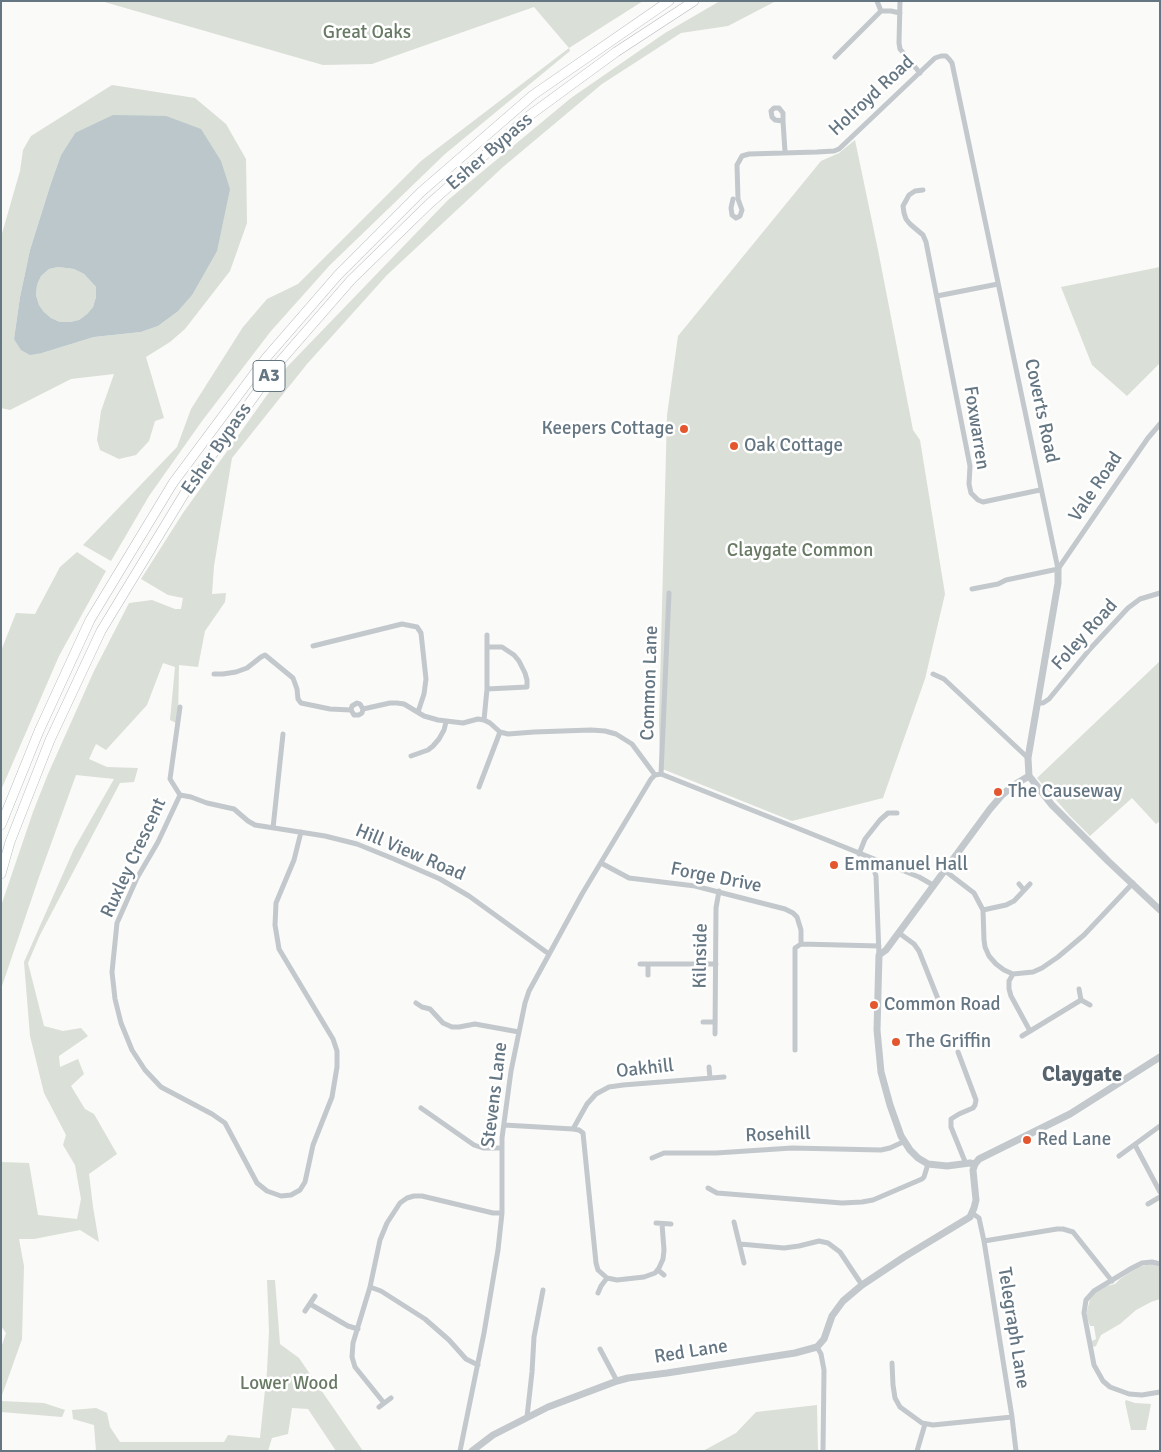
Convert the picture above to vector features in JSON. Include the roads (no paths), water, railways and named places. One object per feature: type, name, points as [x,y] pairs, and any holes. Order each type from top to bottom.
[{"type":"highway","name":"Esher Bypass","points":[[1,825],[39,731],[90,620],[173,483],[266,358],[338,275],[421,192],[533,95],[670,1]]},
{"type":"highway","name":"Esher Bypass","points":[[1,874],[10,842],[50,740],[101,630],[186,491],[276,366],[351,280],[429,204],[530,115],[616,52],[694,1]]},
{"type":"street","points":[[877,1],[882,11]]},
{"type":"street","points":[[900,1],[900,49],[920,73]]},
{"type":"street","points":[[835,57],[882,11],[900,13]]},
{"type":"street","name":"Holroyd Road","points":[[733,199],[732,215],[736,218],[740,216],[742,210],[738,198],[737,165],[742,156],[785,152],[834,151],[839,149],[936,58],[946,56]]},
{"type":"street","name":"Coverts Road","points":[[946,56],[952,63],[1058,569],[1058,584],[1028,758],[1029,776]]},
{"type":"street","points":[[870,119],[874,124]]},
{"type":"street","points":[[783,121],[785,152]]},
{"type":"street","name":"Foxwarren","points":[[923,190],[909,195],[903,206],[904,213],[906,219],[923,235],[926,242],[970,466],[969,484],[971,493],[983,502],[1040,490]]},
{"type":"street","points":[[937,296],[998,284]]},
{"type":"street","name":"Vale Road","points":[[1058,569],[1121,477],[1159,426]]},
{"type":"street","points":[[972,589],[1058,569]]},
{"type":"street","name":"Foley Road","points":[[1038,703],[1043,703],[1049,699],[1090,649],[1128,608],[1140,599],[1160,593]]},
{"type":"street","name":"Common Lane","points":[[658,775],[669,594]]},
{"type":"street","points":[[314,646],[402,624],[417,626],[421,633],[426,679],[424,694],[418,712]]},
{"type":"street","points":[[484,720],[487,690],[487,635]]},
{"type":"street","points":[[487,690],[527,687],[525,674],[514,655],[502,647],[488,647]]},
{"type":"street","points":[[214,674],[242,670],[265,656],[293,678],[298,688],[298,699],[301,704],[330,709],[351,710],[354,715],[359,715],[363,709],[390,703],[404,704],[424,716],[446,722],[463,723],[478,719],[484,720],[500,732],[508,734],[591,730],[616,734],[632,744],[658,775],[919,877],[933,885]]},
{"type":"street","points":[[933,674],[944,680],[1028,758]]},
{"type":"street","points":[[180,708],[170,779],[180,795]]},
{"type":"street","points":[[411,756],[428,750],[433,746],[444,730],[446,722]]},
{"type":"street","points":[[479,787],[500,732]]},
{"type":"street","points":[[273,828],[283,734]]},
{"type":"street","name":"Stevens Lane","points":[[461,1448],[498,1250],[502,1213],[504,1125],[518,1032],[529,991],[651,779],[658,775]]},
{"type":"street","points":[[878,955],[886,950],[990,809],[1002,795],[1029,776],[1052,805],[1160,910]]},
{"type":"street","name":"Ruxley Crescent","points":[[180,795],[234,809],[255,825],[273,828],[301,832],[294,860],[276,903],[275,925],[279,949],[332,1039],[337,1051],[337,1067],[332,1097],[313,1145],[305,1182],[300,1190],[291,1195],[281,1196],[267,1191],[256,1183],[225,1123],[161,1086],[145,1070],[132,1050],[120,1023],[112,972],[117,923],[180,795]]},
{"type":"street","points":[[859,854],[866,839],[880,820],[888,813],[897,813]]},
{"type":"street","name":"Hill View Road","points":[[301,832],[357,844],[440,879],[469,896],[549,954]]},
{"type":"street","points":[[870,858],[876,876],[878,946],[877,1030],[881,1072],[890,1105],[903,1142],[918,1158],[928,1164],[947,1166],[975,1164]]},
{"type":"street","name":"Forge Drive","points":[[601,863],[629,878],[695,886],[777,906],[793,913],[797,918],[800,924],[801,944]]},
{"type":"street","points":[[944,870],[974,893],[983,910],[985,947],[996,964],[1013,974],[1033,972],[1058,957],[1084,935],[1133,883]]},
{"type":"street","points":[[1019,884],[1024,890]]},
{"type":"street","points":[[983,910],[1006,905],[1014,901],[1030,884]]},
{"type":"street","name":"Kilnside","points":[[714,1034],[716,908],[719,891]]},
{"type":"street","points":[[899,933],[914,944],[919,951],[942,1010]]},
{"type":"street","points":[[795,1050],[795,948],[801,944],[878,946]]},
{"type":"street","points":[[640,964],[716,964]]},
{"type":"street","points":[[648,964],[648,975]]},
{"type":"street","points":[[1013,974],[1009,981],[1011,996],[1030,1031]]},
{"type":"street","points":[[1078,989],[1081,1000],[1090,1005]]},
{"type":"street","points":[[1022,1036],[1081,1000]]},
{"type":"street","points":[[416,1003],[430,1009],[443,1022],[452,1027],[475,1024],[518,1032]]},
{"type":"street","points":[[703,1022],[715,1022]]},
{"type":"street","points":[[958,1052],[976,1100],[973,1108],[951,1119],[951,1127],[966,1164]]},
{"type":"street","points":[[824,1451],[824,1370],[821,1354],[817,1347],[824,1339],[832,1316],[837,1308],[862,1285],[970,1217],[976,1200],[975,1164],[984,1155],[1070,1114],[1160,1057]]},
{"type":"street","points":[[709,1067],[710,1078]]},
{"type":"street","name":"Oakhill","points":[[573,1129],[587,1104],[596,1094],[609,1087],[724,1077]]},
{"type":"street","points":[[421,1108],[474,1145],[482,1148],[502,1148]]},
{"type":"street","points":[[504,1125],[582,1131],[585,1140],[596,1263],[598,1270],[607,1278],[617,1280],[644,1277],[655,1273],[663,1259],[662,1224]]},
{"type":"street","points":[[1119,1156],[1160,1126]]},
{"type":"street","name":"Rosehill","points":[[652,1158],[664,1153],[716,1153],[792,1148],[881,1150],[903,1142]]},
{"type":"street","points":[[1135,1145],[1160,1192]]},
{"type":"street","points":[[708,1188],[717,1193],[725,1194],[842,1203],[862,1202],[873,1200],[922,1179],[926,1174],[928,1164]]},
{"type":"street","points":[[391,1398],[382,1405],[355,1367],[353,1351],[382,1232],[400,1203],[414,1196],[422,1196],[493,1213],[502,1213]]},
{"type":"street","points":[[1148,1204],[1160,1197]]},
{"type":"street","name":"Telegraph Lane","points":[[972,1213],[979,1218],[984,1241],[1016,1451]]},
{"type":"street","points":[[734,1222],[744,1263]]},
{"type":"street","points":[[656,1223],[671,1224]]},
{"type":"street","points":[[984,1241],[1057,1229],[1073,1232],[1112,1281]]},
{"type":"street","points":[[740,1244],[784,1248],[819,1241],[828,1244],[840,1252],[862,1285]]},
{"type":"street","points":[[1160,1264],[1152,1262],[1142,1263],[1132,1268],[1089,1296],[1084,1307],[1094,1365],[1103,1381],[1110,1387],[1129,1394],[1142,1395],[1160,1392]]},
{"type":"street","points":[[658,1270],[664,1275]]},
{"type":"street","points":[[598,1293],[607,1278]]},
{"type":"street","points":[[370,1287],[381,1291],[425,1319],[449,1340],[466,1359],[478,1364]]},
{"type":"street","points":[[527,1417],[534,1336],[543,1290]]},
{"type":"street","points":[[305,1311],[314,1296]]},
{"type":"street","points":[[310,1304],[348,1326],[358,1329]]},
{"type":"street","name":"Red Lane","points":[[470,1451],[493,1435],[527,1417],[617,1380],[667,1374],[795,1353],[817,1347]]},
{"type":"street","points":[[600,1349],[617,1380]]},
{"type":"street","points":[[892,1363],[892,1385],[900,1407],[912,1417],[925,1424],[1012,1417]]},
{"type":"street","points":[[917,1451],[925,1424]]},
{"type":"street","points":[[461,1448],[470,1451]]},
{"type":"place","name":"Keepers Cottage","points":[[684,429]]},
{"type":"place","name":"Oak Cottage","points":[[734,446]]},
{"type":"place","name":"The Causeway","points":[[998,792]]},
{"type":"place","name":"Emmanuel Hall","points":[[834,865]]},
{"type":"place","name":"Common Road","points":[[874,1005]]},
{"type":"place","name":"The Griffin","points":[[896,1042]]},
{"type":"place","name":"Red Lane","points":[[1027,1140]]},
{"type":"district","name":"Claygate","points":[[1082,1075]]},
{"type":"park label","name":"Great Oaks","points":[[367,33]]},
{"type":"park label","name":"Claygate Common","points":[[800,551]]},
{"type":"park label","name":"Lower Wood","points":[[289,1384]]}]
